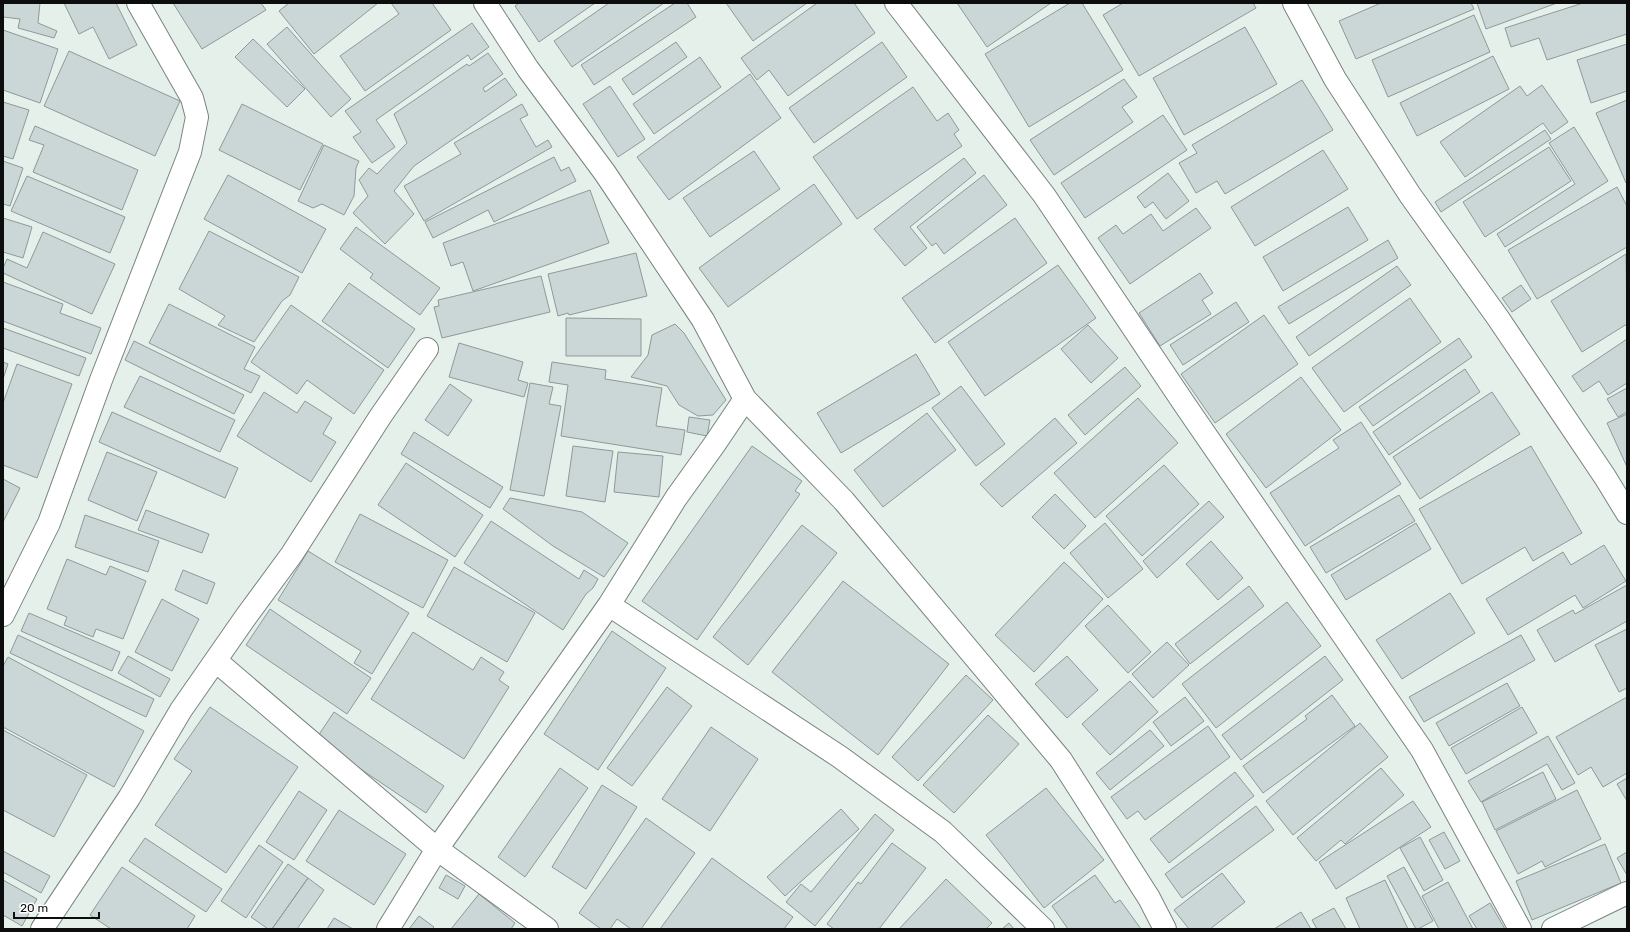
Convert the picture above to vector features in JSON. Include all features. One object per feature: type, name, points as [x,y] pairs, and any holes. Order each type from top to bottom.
[{"type":"street","points":[[3,615],[49,523],[104,372],[190,152],[197,117],[192,98],[138,3]]},
{"type":"street","points":[[485,3],[528,69],[605,173],[703,320],[745,399],[844,500],[1061,760],[1149,898],[1165,929]]},
{"type":"street","points":[[896,3],[1044,195],[1418,743],[1520,929]]},
{"type":"street","points":[[1294,3],[1335,79],[1410,196],[1498,318],[1605,477],[1627,513]]},
{"type":"street","points":[[42,929],[129,798],[181,710],[292,554],[380,417],[427,349]]},
{"type":"street","points":[[388,929],[437,849],[608,605],[676,498],[745,399]]},
{"type":"street","points":[[608,605],[840,757],[943,832],[1044,929]]},
{"type":"street","points":[[216,661],[437,849],[547,929]]},
{"type":"street","points":[[1553,929],[1627,893]]},
{"type":"building","points":[[3,3],[40,3],[38,23],[57,31],[54,38],[18,28],[20,19],[3,17]]},
{"type":"building","points":[[64,3],[116,3],[137,45],[109,59],[93,27],[79,34]]},
{"type":"building","points":[[173,3],[261,3],[266,10],[202,49]]},
{"type":"building","points":[[289,3],[378,3],[314,54],[279,11]]},
{"type":"building","points":[[391,3],[432,3],[451,30],[365,91],[340,56],[399,14]]},
{"type":"building","points":[[519,3],[595,3],[539,42],[515,6]]},
{"type":"building","points":[[609,3],[664,3],[572,67],[554,41]]},
{"type":"building","points":[[675,3],[687,3],[696,17],[594,85],[581,65]]},
{"type":"building","points":[[726,3],[807,3],[753,41]]},
{"type":"building","points":[[817,3],[854,3],[875,33],[788,96],[769,70],[757,80],[741,58]]},
{"type":"building","points":[[957,3],[1051,3],[987,47]]},
{"type":"building","points":[[1070,3],[1082,3],[1123,70],[1029,127],[985,54]]},
{"type":"building","points":[[1123,3],[1253,3],[1256,8],[1139,76],[1103,15]]},
{"type":"building","points":[[1381,3],[1471,3],[1474,9],[1356,59],[1339,21]]},
{"type":"building","points":[[1477,3],[1557,3],[1486,29]]},
{"type":"building","points":[[1583,3],[1627,3],[1627,34],[1547,60],[1539,38],[1511,47],[1505,28]]},
{"type":"building","points":[[1474,15],[1490,52],[1388,97],[1372,60]]},
{"type":"building","points":[[472,23],[489,47],[471,60],[468,55],[376,120],[395,147],[372,163],[353,137],[361,132],[345,111]]},
{"type":"building","points":[[287,27],[351,99],[331,117],[267,44]]},
{"type":"building","points":[[1245,27],[1277,84],[1184,135],[1153,78]]},
{"type":"building","points":[[3,30],[58,49],[40,103],[3,90]]},
{"type":"building","points":[[253,39],[305,89],[287,107],[235,57]]},
{"type":"building","points":[[676,42],[687,57],[633,95],[622,79]]},
{"type":"building","points":[[882,42],[907,77],[814,143],[789,108]]},
{"type":"building","points":[[1627,44],[1627,91],[1591,103],[1577,60]]},
{"type":"building","points":[[69,51],[180,101],[155,156],[44,106]]},
{"type":"building","points":[[488,53],[503,74],[483,88],[485,92],[505,78],[517,95],[414,166],[394,191],[414,214],[385,244],[353,213],[368,196],[359,180],[369,168],[377,174],[407,143],[394,114],[467,64],[469,66]]},
{"type":"building","points":[[1493,56],[1509,89],[1417,136],[1400,103]]},
{"type":"building","points":[[700,57],[721,87],[654,134],[633,104]]},
{"type":"building","points":[[750,74],[781,118],[669,200],[637,157]]},
{"type":"building","points":[[1124,79],[1137,97],[1122,107],[1133,122],[1054,175],[1030,140]]},
{"type":"building","points":[[1302,80],[1333,130],[1225,194],[1217,181],[1196,193],[1179,163],[1197,153],[1192,145]]},
{"type":"building","points":[[1542,85],[1568,122],[1551,134],[1543,123],[1465,177],[1440,142],[1520,86],[1527,96]]},
{"type":"building","points":[[610,86],[645,139],[618,157],[583,104]]},
{"type":"building","points":[[913,87],[937,121],[948,113],[959,130],[954,134],[962,146],[857,219],[813,157]]},
{"type":"building","points":[[1627,100],[1627,182],[1626,183],[1596,113]]},
{"type":"building","points":[[3,102],[29,110],[13,159],[3,156]]},
{"type":"building","points":[[242,104],[323,144],[300,190],[219,150]]},
{"type":"building","points":[[522,104],[528,115],[520,119],[536,147],[548,140],[552,147],[424,221],[404,186],[461,154],[454,143]]},
{"type":"building","points":[[1163,115],[1187,150],[1085,218],[1061,183]]},
{"type":"building","points":[[35,126],[138,170],[122,210],[33,172],[44,145],[29,140]]},
{"type":"building","points":[[1574,127],[1608,181],[1505,247],[1497,234],[1575,184],[1549,143]]},
{"type":"building","points":[[1545,130],[1551,139],[1441,212],[1435,202]]},
{"type":"building","points":[[324,145],[359,161],[356,168],[354,196],[344,215],[322,204],[313,208],[298,201]]},
{"type":"building","points":[[1549,147],[1571,181],[1485,237],[1463,202]]},
{"type":"building","points":[[1323,150],[1348,189],[1255,246],[1231,207]]},
{"type":"building","points":[[754,151],[780,189],[710,237],[683,198]]},
{"type":"building","points":[[554,157],[561,171],[569,167],[576,181],[494,222],[488,210],[433,238],[425,222]]},
{"type":"building","points":[[964,158],[976,173],[910,227],[927,248],[905,266],[874,229]]},
{"type":"building","points":[[3,161],[23,168],[10,206],[3,204]]},
{"type":"building","points":[[1168,173],[1189,201],[1166,219],[1153,202],[1145,208],[1137,197]]},
{"type":"building","points":[[228,175],[326,229],[302,273],[204,219]]},
{"type":"building","points":[[984,175],[1007,205],[944,254],[936,243],[932,246],[917,227]]},
{"type":"building","points":[[27,176],[125,217],[110,253],[11,211]]},
{"type":"building","points":[[814,184],[842,224],[728,307],[699,268]]},
{"type":"building","points":[[1617,187],[1627,206],[1627,247],[1537,299],[1508,250]]},
{"type":"building","points":[[590,190],[609,243],[473,291],[463,262],[451,266],[443,243]]},
{"type":"building","points":[[1348,207],[1368,240],[1283,291],[1263,257]]},
{"type":"building","points":[[1196,208],[1211,228],[1130,284],[1098,238],[1116,225],[1123,234],[1151,214],[1163,231]]},
{"type":"building","points":[[3,218],[32,227],[23,258],[3,252]]},
{"type":"building","points":[[1015,218],[1047,263],[935,343],[902,298]]},
{"type":"building","points":[[356,227],[440,288],[420,315],[370,278],[373,274],[340,249]]},
{"type":"building","points":[[209,231],[299,277],[290,295],[282,301],[254,342],[218,325],[225,316],[179,289]]},
{"type":"building","points":[[43,232],[115,264],[92,314],[3,273],[3,268],[7,259],[27,268]]},
{"type":"building","points":[[1388,240],[1398,258],[1289,324],[1278,307]]},
{"type":"building","points":[[636,253],[647,296],[569,315],[568,313],[558,316],[548,274]]},
{"type":"building","points":[[1626,254],[1627,324],[1582,352],[1551,301]]},
{"type":"building","points":[[1058,265],[1096,318],[985,396],[948,342]]},
{"type":"building","points":[[1397,266],[1411,285],[1309,356],[1296,337]]},
{"type":"building","points":[[1200,273],[1213,293],[1202,300],[1211,314],[1160,346],[1139,313]]},
{"type":"building","points":[[541,276],[550,312],[442,338],[434,307],[439,306],[438,300]]},
{"type":"building","points":[[3,282],[63,304],[60,313],[101,328],[91,354],[3,321]]},
{"type":"building","points":[[349,283],[415,329],[388,368],[322,321]]},
{"type":"building","points":[[1521,285],[1531,299],[1512,312],[1502,298]]},
{"type":"building","points":[[1410,298],[1441,342],[1344,412],[1312,368]]},
{"type":"building","points":[[1236,302],[1249,322],[1183,365],[1170,345]]},
{"type":"building","points":[[169,304],[255,347],[244,369],[260,376],[251,393],[149,343]]},
{"type":"building","points":[[291,305],[384,370],[354,414],[307,380],[297,394],[251,362]]},
{"type":"building","points":[[1264,315],[1298,364],[1215,423],[1181,374]]},
{"type":"building","points":[[566,318],[641,319],[641,356],[566,356]]},
{"type":"building","points":[[675,324],[684,333],[726,400],[713,415],[698,416],[679,405],[667,386],[631,377],[648,355],[652,335]]},
{"type":"building","points":[[1088,325],[1118,358],[1091,383],[1061,349]]},
{"type":"building","points":[[3,328],[86,358],[79,376],[3,348]]},
{"type":"building","points":[[1459,338],[1472,357],[1373,426],[1359,407]]},
{"type":"building","points":[[1627,339],[1627,383],[1608,395],[1599,381],[1583,392],[1572,376]]},
{"type":"building","points":[[134,341],[244,395],[234,414],[125,360]]},
{"type":"building","points":[[459,343],[523,362],[518,380],[528,383],[524,397],[449,377]]},
{"type":"building","points":[[916,354],[940,394],[841,453],[817,413]]},
{"type":"building","points":[[3,362],[8,364],[3,379]]},
{"type":"building","points":[[552,362],[606,370],[605,379],[662,388],[656,426],[685,430],[681,455],[561,436],[568,385],[549,382]]},
{"type":"building","points":[[17,364],[72,384],[37,478],[3,465],[3,403]]},
{"type":"building","points":[[1125,367],[1141,386],[1085,435],[1068,415]]},
{"type":"building","points":[[1465,369],[1480,392],[1389,455],[1373,432]]},
{"type":"building","points":[[140,376],[235,420],[220,452],[124,407]]},
{"type":"building","points":[[1301,377],[1341,430],[1266,488],[1226,434]]},
{"type":"building","points":[[530,383],[553,387],[549,404],[561,406],[544,496],[510,490]]},
{"type":"building","points":[[450,384],[472,400],[448,436],[425,420]]},
{"type":"building","points":[[961,386],[1005,444],[976,466],[932,408]]},
{"type":"building","points":[[1627,388],[1627,412],[1618,417],[1607,399]]},
{"type":"building","points":[[264,392],[297,413],[305,401],[332,418],[323,434],[336,442],[311,482],[237,436]]},
{"type":"building","points":[[1492,392],[1520,434],[1420,499],[1393,457]]},
{"type":"building","points":[[1138,398],[1178,443],[1095,518],[1054,473]]},
{"type":"building","points":[[112,412],[238,468],[225,498],[99,442]]},
{"type":"building","points":[[927,413],[956,450],[883,507],[854,470]]},
{"type":"building","points":[[1627,414],[1627,467],[1607,423]]},
{"type":"building","points":[[689,417],[710,420],[707,436],[687,432]]},
{"type":"building","points":[[1055,418],[1077,443],[1002,507],[980,484]]},
{"type":"building","points":[[1361,422],[1401,484],[1305,546],[1270,493],[1339,448],[1333,440]]},
{"type":"building","points":[[414,432],[503,487],[490,508],[401,454]]},
{"type":"building","points":[[573,446],[613,451],[605,502],[566,496]]},
{"type":"building","points":[[752,446],[802,481],[795,491],[800,494],[697,640],[642,601]]},
{"type":"building","points":[[1531,446],[1582,533],[1533,561],[1525,547],[1462,584],[1419,509]]},
{"type":"building","points":[[107,452],[157,472],[137,521],[88,500]]},
{"type":"building","points":[[618,452],[663,456],[659,497],[614,492]]},
{"type":"building","points":[[406,463],[483,515],[455,557],[378,505]]},
{"type":"building","points":[[1164,465],[1199,504],[1142,556],[1106,516]]},
{"type":"building","points":[[3,479],[20,488],[3,522]]},
{"type":"building","points":[[1055,494],[1086,526],[1064,549],[1032,517]]},
{"type":"building","points":[[1399,495],[1415,521],[1326,573],[1310,547]]},
{"type":"building","points":[[510,498],[582,512],[628,543],[604,577],[553,546],[503,509]]},
{"type":"building","points":[[1209,501],[1224,517],[1157,578],[1143,561]]},
{"type":"building","points":[[146,510],[209,534],[202,553],[138,530]]},
{"type":"building","points":[[360,514],[448,560],[423,608],[335,562]]},
{"type":"building","points":[[85,515],[159,541],[148,572],[75,547]]},
{"type":"building","points":[[491,521],[579,579],[584,570],[598,579],[593,588],[586,594],[563,630],[464,563]]},
{"type":"building","points":[[1105,523],[1143,569],[1108,598],[1070,553]]},
{"type":"building","points":[[1416,523],[1431,549],[1346,600],[1331,575]]},
{"type":"building","points":[[802,525],[837,553],[748,665],[713,637]]},
{"type":"building","points":[[1211,541],[1243,578],[1218,600],[1186,564]]},
{"type":"building","points":[[1604,545],[1626,581],[1583,608],[1575,595],[1508,635],[1486,599],[1563,552],[1571,565]]},
{"type":"building","points":[[308,551],[409,613],[372,674],[354,663],[361,651],[278,600]]},
{"type":"building","points":[[67,559],[106,575],[110,566],[146,581],[123,639],[96,629],[93,637],[64,625],[67,617],[47,609]]},
{"type":"building","points":[[1064,562],[1103,599],[1034,672],[995,635]]},
{"type":"building","points":[[454,567],[535,613],[507,662],[427,616]]},
{"type":"building","points":[[183,570],[215,583],[207,604],[175,590]]},
{"type":"building","points":[[843,581],[949,664],[878,755],[772,672]]},
{"type":"building","points":[[1627,585],[1627,621],[1555,662],[1537,630],[1573,610],[1575,614]]},
{"type":"building","points":[[1249,586],[1264,606],[1190,664],[1175,644]]},
{"type":"building","points":[[1450,593],[1475,633],[1402,679],[1376,640]]},
{"type":"building","points":[[162,599],[199,619],[172,671],[135,652]]},
{"type":"building","points":[[1287,602],[1321,646],[1216,728],[1182,684]]},
{"type":"building","points":[[1108,605],[1151,652],[1128,673],[1085,626]]},
{"type":"building","points":[[270,609],[371,678],[347,714],[246,645]]},
{"type":"building","points":[[29,613],[120,652],[112,671],[21,631]]},
{"type":"building","points":[[1627,629],[1627,688],[1619,692],[1595,645]]},
{"type":"building","points":[[612,631],[666,668],[598,770],[544,734]]},
{"type":"building","points":[[413,632],[473,670],[481,657],[504,672],[499,680],[509,687],[464,759],[371,699]]},
{"type":"building","points":[[18,635],[154,699],[146,717],[10,653]]},
{"type":"building","points":[[1521,635],[1535,660],[1424,722],[1409,697]]},
{"type":"building","points":[[1167,642],[1189,665],[1153,698],[1132,674]]},
{"type":"building","points":[[128,656],[170,679],[160,697],[118,673]]},
{"type":"building","points":[[1067,656],[1098,690],[1067,718],[1035,684]]},
{"type":"building","points":[[1325,656],[1343,680],[1241,760],[1222,735]]},
{"type":"building","points":[[8,657],[144,731],[114,787],[3,727],[3,666]]},
{"type":"building","points":[[966,675],[993,700],[918,781],[892,757]]},
{"type":"building","points":[[1130,681],[1158,712],[1110,755],[1082,724]]},
{"type":"building","points":[[1507,683],[1520,706],[1449,746],[1436,723]]},
{"type":"building","points":[[667,687],[692,706],[632,786],[607,768]]},
{"type":"building","points":[[1332,695],[1355,726],[1263,793],[1243,766],[1307,719],[1305,716]]},
{"type":"building","points":[[1185,697],[1204,721],[1171,746],[1153,722]]},
{"type":"building","points":[[1627,697],[1627,773],[1603,787],[1591,767],[1578,775],[1556,737]]},
{"type":"building","points":[[210,707],[298,767],[226,873],[155,825],[192,771],[174,759]]},
{"type":"building","points":[[1522,707],[1537,733],[1466,774],[1451,748]]},
{"type":"building","points":[[334,712],[444,786],[426,813],[316,739]]},
{"type":"building","points":[[988,715],[1019,744],[954,813],[923,785]]},
{"type":"building","points":[[1360,723],[1388,757],[1293,835],[1266,801]]},
{"type":"building","points":[[1208,726],[1230,757],[1145,820],[1138,811],[1127,819],[1111,797]]},
{"type":"building","points":[[711,727],[758,759],[710,831],[662,799]]},
{"type":"building","points":[[3,730],[87,775],[54,837],[3,810]]},
{"type":"building","points":[[1150,730],[1164,746],[1110,790],[1096,773]]},
{"type":"building","points":[[1548,736],[1575,783],[1562,790],[1547,764],[1481,802],[1468,781]]},
{"type":"building","points":[[560,768],[588,788],[525,877],[498,857]]},
{"type":"building","points":[[1381,768],[1404,795],[1345,844],[1341,840],[1316,861],[1297,838]]},
{"type":"building","points":[[1235,772],[1254,796],[1169,863],[1150,839]]},
{"type":"building","points":[[1543,772],[1556,799],[1495,830],[1482,802]]},
{"type":"building","points":[[1627,778],[1627,801],[1617,784]]},
{"type":"building","points":[[602,785],[637,807],[586,889],[552,867]]},
{"type":"building","points":[[1046,788],[1104,860],[1044,908],[986,835]]},
{"type":"building","points":[[1577,790],[1601,839],[1545,867],[1542,861],[1518,874],[1496,831]]},
{"type":"building","points":[[299,791],[327,810],[294,860],[266,842]]},
{"type":"building","points":[[1413,801],[1431,827],[1336,889],[1319,862]]},
{"type":"building","points":[[1256,806],[1274,830],[1182,898],[1165,874]]},
{"type":"building","points":[[841,809],[859,829],[785,896],[767,877]]},
{"type":"building","points":[[339,810],[406,854],[374,905],[306,861]]},
{"type":"building","points":[[875,814],[894,830],[815,926],[786,902],[801,884],[811,892]]},
{"type":"building","points":[[646,818],[695,853],[641,929],[631,929],[617,919],[610,929],[601,929],[579,913]]},
{"type":"building","points":[[1444,832],[1460,861],[1445,869],[1429,840]]},
{"type":"building","points":[[1420,837],[1443,880],[1424,891],[1400,848]]},
{"type":"building","points":[[145,838],[222,889],[206,912],[129,861]]},
{"type":"building","points":[[892,843],[926,868],[879,929],[834,929],[827,924],[858,882],[861,884]]},
{"type":"building","points":[[1605,844],[1621,883],[1532,920],[1516,881]]},
{"type":"building","points":[[259,845],[283,862],[246,918],[221,901]]},
{"type":"building","points":[[3,851],[50,876],[41,893],[3,872]]},
{"type":"building","points":[[1627,852],[1627,875],[1617,858]]},
{"type":"building","points":[[712,858],[793,917],[784,929],[660,929]]},
{"type":"building","points":[[288,864],[308,878],[272,929],[268,929],[251,917]]},
{"type":"building","points":[[122,867],[195,916],[187,929],[111,929],[90,915]]},
{"type":"building","points":[[1404,867],[1433,921],[1418,929],[1416,929],[1387,876]]},
{"type":"building","points":[[1222,873],[1245,902],[1210,929],[1189,929],[1174,910]]},
{"type":"building","points":[[446,875],[465,886],[458,899],[439,888]]},
{"type":"building","points":[[1095,875],[1115,903],[1120,900],[1141,929],[1068,929],[1052,906]]},
{"type":"building","points":[[308,878],[324,890],[297,929],[272,929]]},
{"type":"building","points":[[946,879],[992,923],[986,929],[899,929]]},
{"type":"building","points":[[3,880],[37,899],[22,926],[3,915]]},
{"type":"building","points":[[1385,880],[1408,929],[1360,929],[1346,898]]},
{"type":"building","points":[[1448,882],[1473,929],[1439,929],[1422,896]]},
{"type":"building","points":[[479,894],[515,923],[511,929],[451,929]]},
{"type":"building","points":[[1490,903],[1505,929],[1477,929],[1469,916]]},
{"type":"building","points":[[1334,908],[1346,929],[1317,929],[1312,920]]},
{"type":"building","points":[[1301,912],[1311,929],[1274,929]]},
{"type":"building","points":[[419,916],[434,927],[432,929],[409,929]]},
{"type":"building","points":[[334,918],[353,929],[327,929]]},
{"type":"building","points":[[1009,923],[1014,929],[1002,929]]}]
